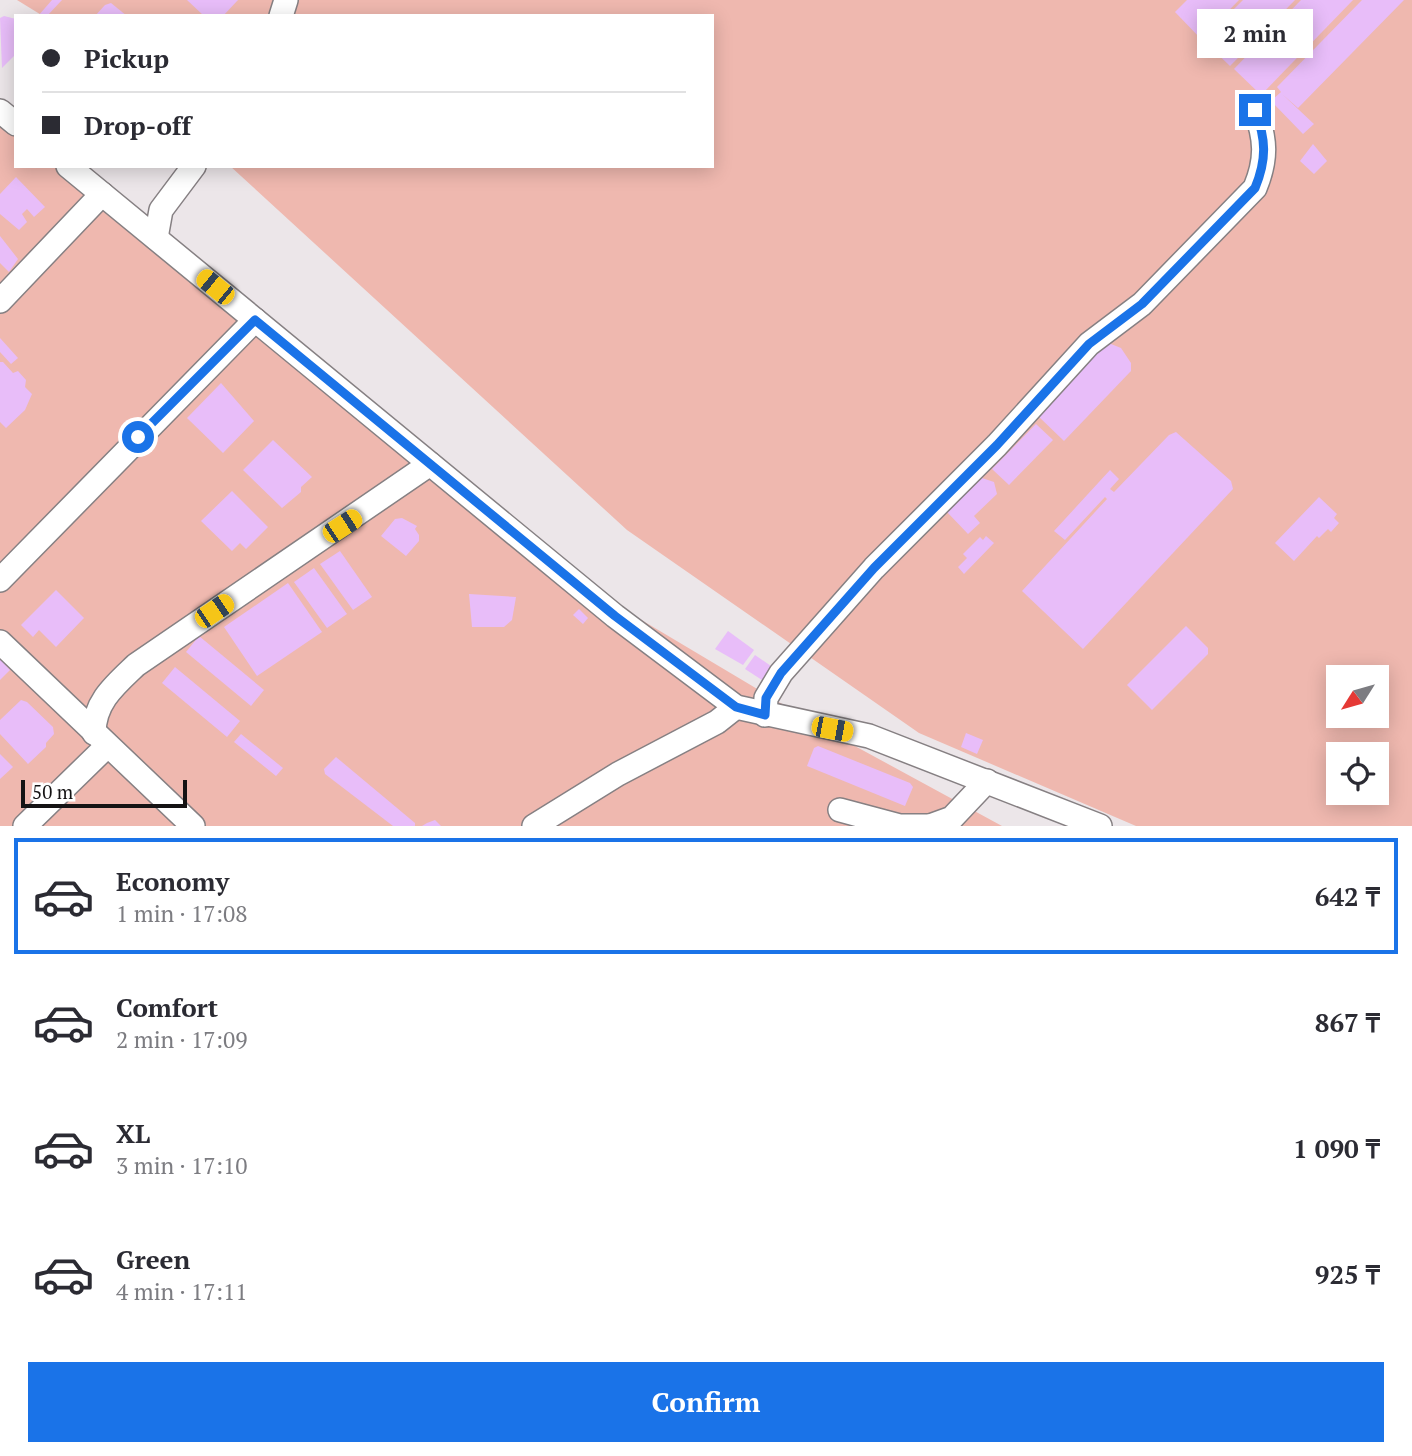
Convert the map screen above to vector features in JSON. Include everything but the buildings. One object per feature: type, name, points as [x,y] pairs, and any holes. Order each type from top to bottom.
[{"type":"street","points":[[765,715],[766,698],[781,673],[874,568],[997,445],[1089,344],[1142,304],[1255,188],[1265,163],[1264,135],[1255,110]]},
{"type":"street","points":[[0,111],[14,122]]},
{"type":"street","points":[[70,168],[615,616],[736,707],[869,736],[1100,826]]},
{"type":"street","points":[[156,238],[161,210],[192,168]]},
{"type":"street","points":[[0,301],[102,194]]},
{"type":"street","points":[[0,580],[255,320]]},
{"type":"street","points":[[101,739],[94,718],[101,701],[136,665],[430,464]]},
{"type":"street","points":[[0,642],[193,826]]},
{"type":"street","points":[[534,826],[618,774],[717,722],[736,707]]},
{"type":"street","points":[[24,826],[101,739]]},
{"type":"street","points":[[840,810],[900,826],[929,826],[952,818],[987,781]]},
{"type":"shaded area","points":[[17,0],[1412,0],[1412,826],[1136,826],[919,733],[627,530],[232,168],[714,168],[714,14],[40,14]]},
{"type":"shaded area","points":[[0,121],[14,132],[14,168],[57,168],[502,537],[831,733],[1002,826],[0,826]]},
{"type":"route","points":[[138,437],[255,320],[615,616],[736,707],[765,715],[766,698],[781,673],[874,568],[923,516],[997,445],[1089,344],[1142,304],[1255,188],[1265,163],[1264,135],[1255,110]]}]
